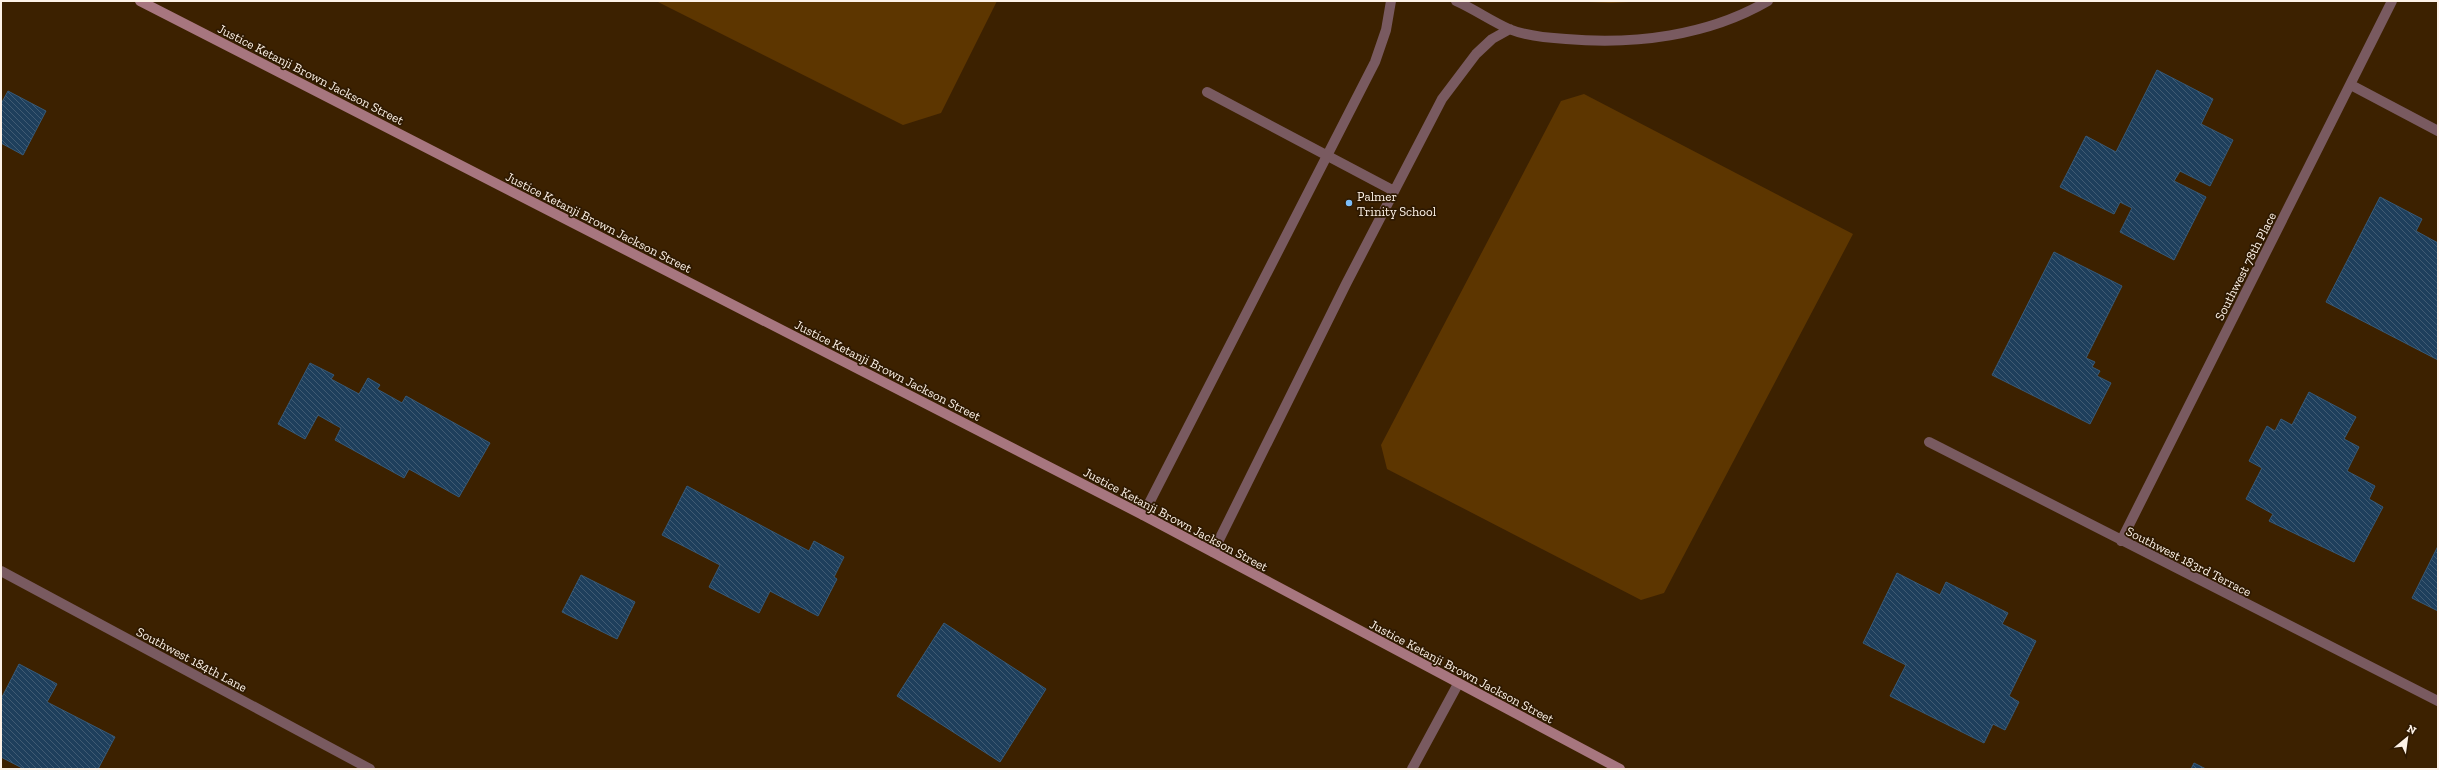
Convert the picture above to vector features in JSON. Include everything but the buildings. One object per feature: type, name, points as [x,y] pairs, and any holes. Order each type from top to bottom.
[{"type":"main road","name":"Justice Ketanji Brown Jackson Street","points":[[140,1],[1143,515],[1620,769]]},
{"type":"street","points":[[1143,515],[1375,62],[1386,30],[1391,1]]},
{"type":"street","points":[[1456,1],[1510,29],[1547,38],[1624,41],[1676,35],[1723,21],[1768,1]]},
{"type":"street","name":"Southwest 78th Place","points":[[2121,541],[2392,1]]},
{"type":"street","points":[[1212,552],[1439,105],[1462,70],[1492,39],[1510,29]]},
{"type":"street","points":[[2351,85],[2438,131]]},
{"type":"street","points":[[1208,92],[1394,191]]},
{"type":"street","name":"Southwest 183rd Terrace","points":[[1929,442],[2438,701]]},
{"type":"street","name":"Southwest 184th Lane","points":[[1,571],[370,769]]},
{"type":"street","points":[[1412,769],[1458,684]]},
{"type":"shaded area","points":[[656,1],[997,1],[941,113],[903,125]]},
{"type":"shaded area","points":[[1565,1],[1651,1],[1611,3]]},
{"type":"shaded area","points":[[1584,94],[1853,234],[1664,593],[1641,600],[1387,469],[1381,445],[1561,101]]},
{"type":"place","name":"Palmer Trinity School","points":[[1349,203]]}]
